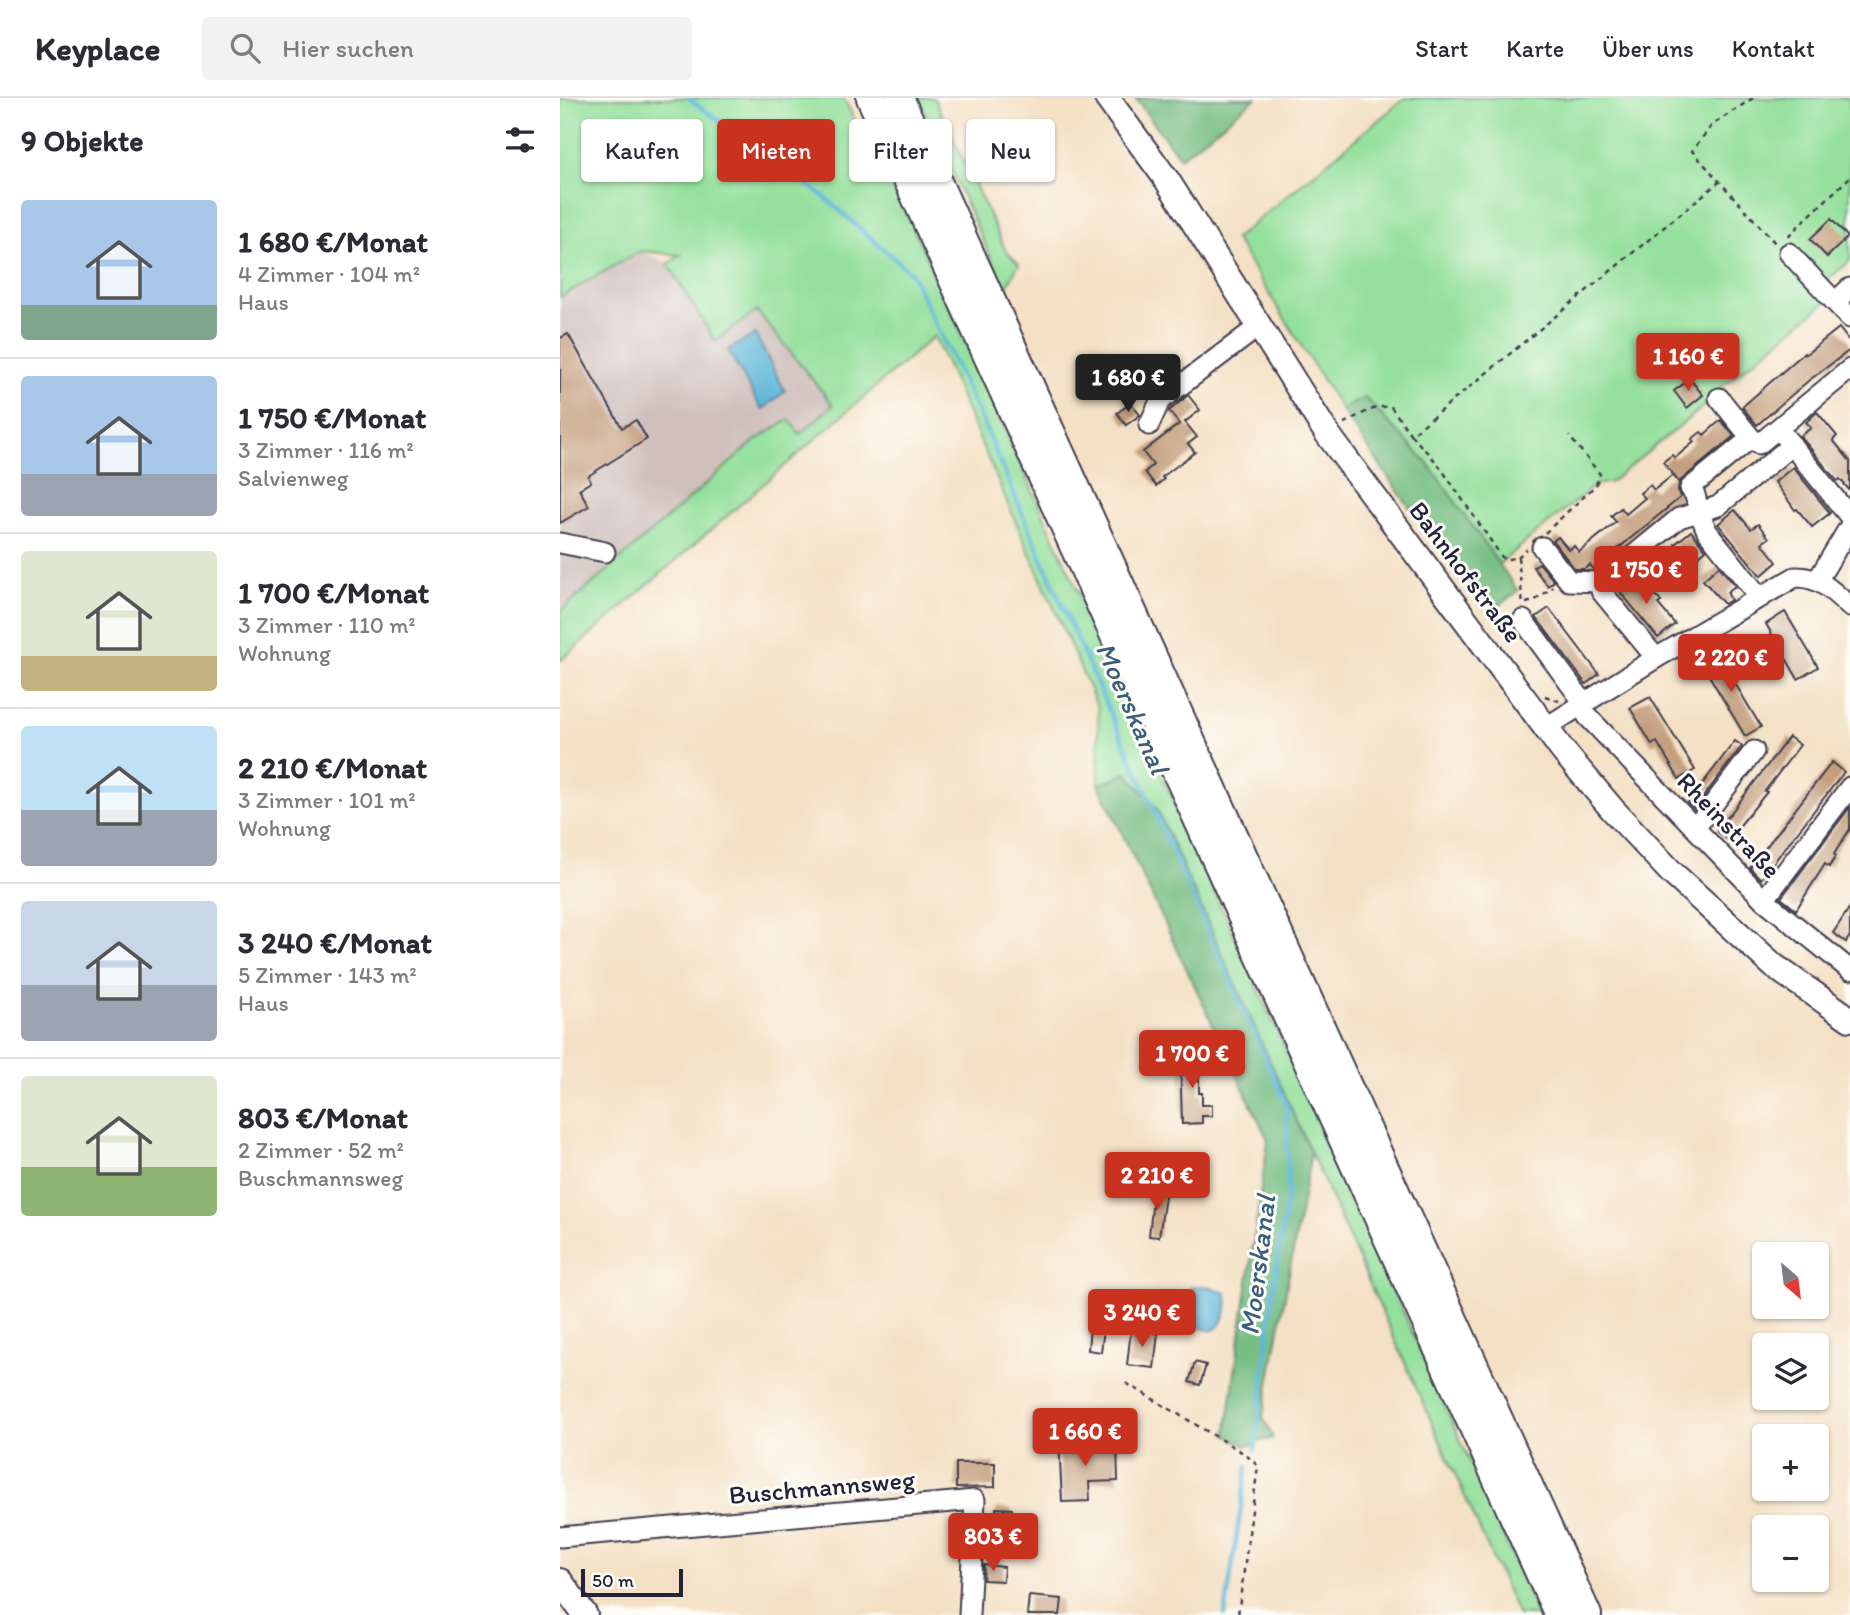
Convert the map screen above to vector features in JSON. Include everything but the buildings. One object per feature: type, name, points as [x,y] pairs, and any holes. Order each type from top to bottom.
[{"type":"highway","points":[[870,98],[1559,1615]]},
{"type":"highway","points":[[899,98],[1587,1615]]},
{"type":"main road","name":"Bahnhofstraße","points":[[1107,98],[1167,180],[1326,432],[1545,727],[1613,810],[1672,873],[1774,966],[1850,1019]]},
{"type":"main road","points":[[560,1581],[585,1615]]},
{"type":"street","points":[[1784,249],[1843,295],[1850,318]]},
{"type":"street","points":[[1149,425],[1160,401],[1258,327]]},
{"type":"street","points":[[1760,598],[1707,531],[1690,488],[1755,441],[1778,428],[1850,369]]},
{"type":"street","points":[[1719,398],[1773,461]]},
{"type":"street","points":[[1778,428],[1850,517]]},
{"type":"street","points":[[1536,544],[1569,581],[1601,582],[1679,519],[1718,506],[1792,445]]},
{"type":"street","points":[[1817,580],[1850,526]]},
{"type":"street","points":[[560,543],[605,552]]},
{"type":"street","points":[[1545,727],[1795,577],[1817,580],[1850,607]]},
{"type":"street","points":[[1601,582],[1601,591],[1656,658]]},
{"type":"street","name":"Rheinstraße","points":[[1523,612],[1578,707],[1764,900],[1848,966]]},
{"type":"street","points":[[1695,828],[1754,751]]},
{"type":"street","points":[[1764,900],[1850,787]]},
{"type":"street","name":"Buschmannsweg","points":[[560,1537],[975,1500],[969,1615]]},
{"type":"path","points":[[1753,98],[1712,125],[1692,151],[1784,249],[1850,177]]},
{"type":"path","points":[[1411,435],[1720,182]]},
{"type":"path","points":[[1326,432],[1372,410],[1391,407],[1411,435],[1438,464],[1504,560],[1518,557],[1536,544],[1595,485],[1600,474],[1569,436]]},
{"type":"path","points":[[1518,557],[1523,612]]},
{"type":"path","points":[[1523,612],[1566,577]]},
{"type":"path","points":[[1539,690],[1545,696],[1578,707]]},
{"type":"path","points":[[1126,1383],[1245,1454],[1258,1466],[1238,1615]]},
{"type":"shaded area","points":[[640,251],[668,264],[715,341],[757,311],[833,405],[800,435],[755,441],[560,612],[560,297]]},
{"type":"green space","points":[[560,98],[843,98],[854,119],[849,119],[849,182],[889,182],[908,217],[1329,1145],[1538,1615],[1518,1615],[1157,809],[1127,773],[1099,785],[1098,708],[934,336],[560,661],[560,612],[755,441],[789,419],[800,434],[833,405],[757,311],[715,341],[668,264],[681,255],[640,251],[560,297]]},
{"type":"green space","points":[[918,98],[934,98],[944,119],[928,119]]},
{"type":"green space","points":[[1135,98],[1256,98],[1180,158]]},
{"type":"green space","points":[[1405,98],[1850,98],[1850,261],[1825,282],[1836,294],[1611,482],[1595,485],[1499,564],[1429,465],[1365,398],[1341,409],[1235,239]]},
{"type":"green space","points":[[952,136],[966,166],[966,182],[974,182],[1006,251],[1019,264],[1005,289],[952,173]]},
{"type":"green space","points":[[1365,398],[1429,465],[1518,591],[1493,610],[1407,504],[1341,409]]},
{"type":"green space","points":[[1127,773],[1157,809],[1311,1153],[1263,1417],[1273,1438],[1246,1446],[1226,1435],[1268,1140],[1099,785]]},
{"type":"water","points":[[755,334],[785,391],[762,410],[728,350]]},
{"type":"water","points":[[1208,1286],[1226,1293],[1228,1302],[1221,1323],[1214,1330],[1186,1322],[1184,1314],[1192,1287]]},
{"type":"waterway","name":"Moerskanal","points":[[688,98],[823,196],[911,273],[982,420],[1069,621],[1287,1106],[1288,1189],[1275,1275],[1255,1450]]},
{"type":"waterway","name":"Moerskanal","points":[[1225,1615],[1247,1466]]}]
